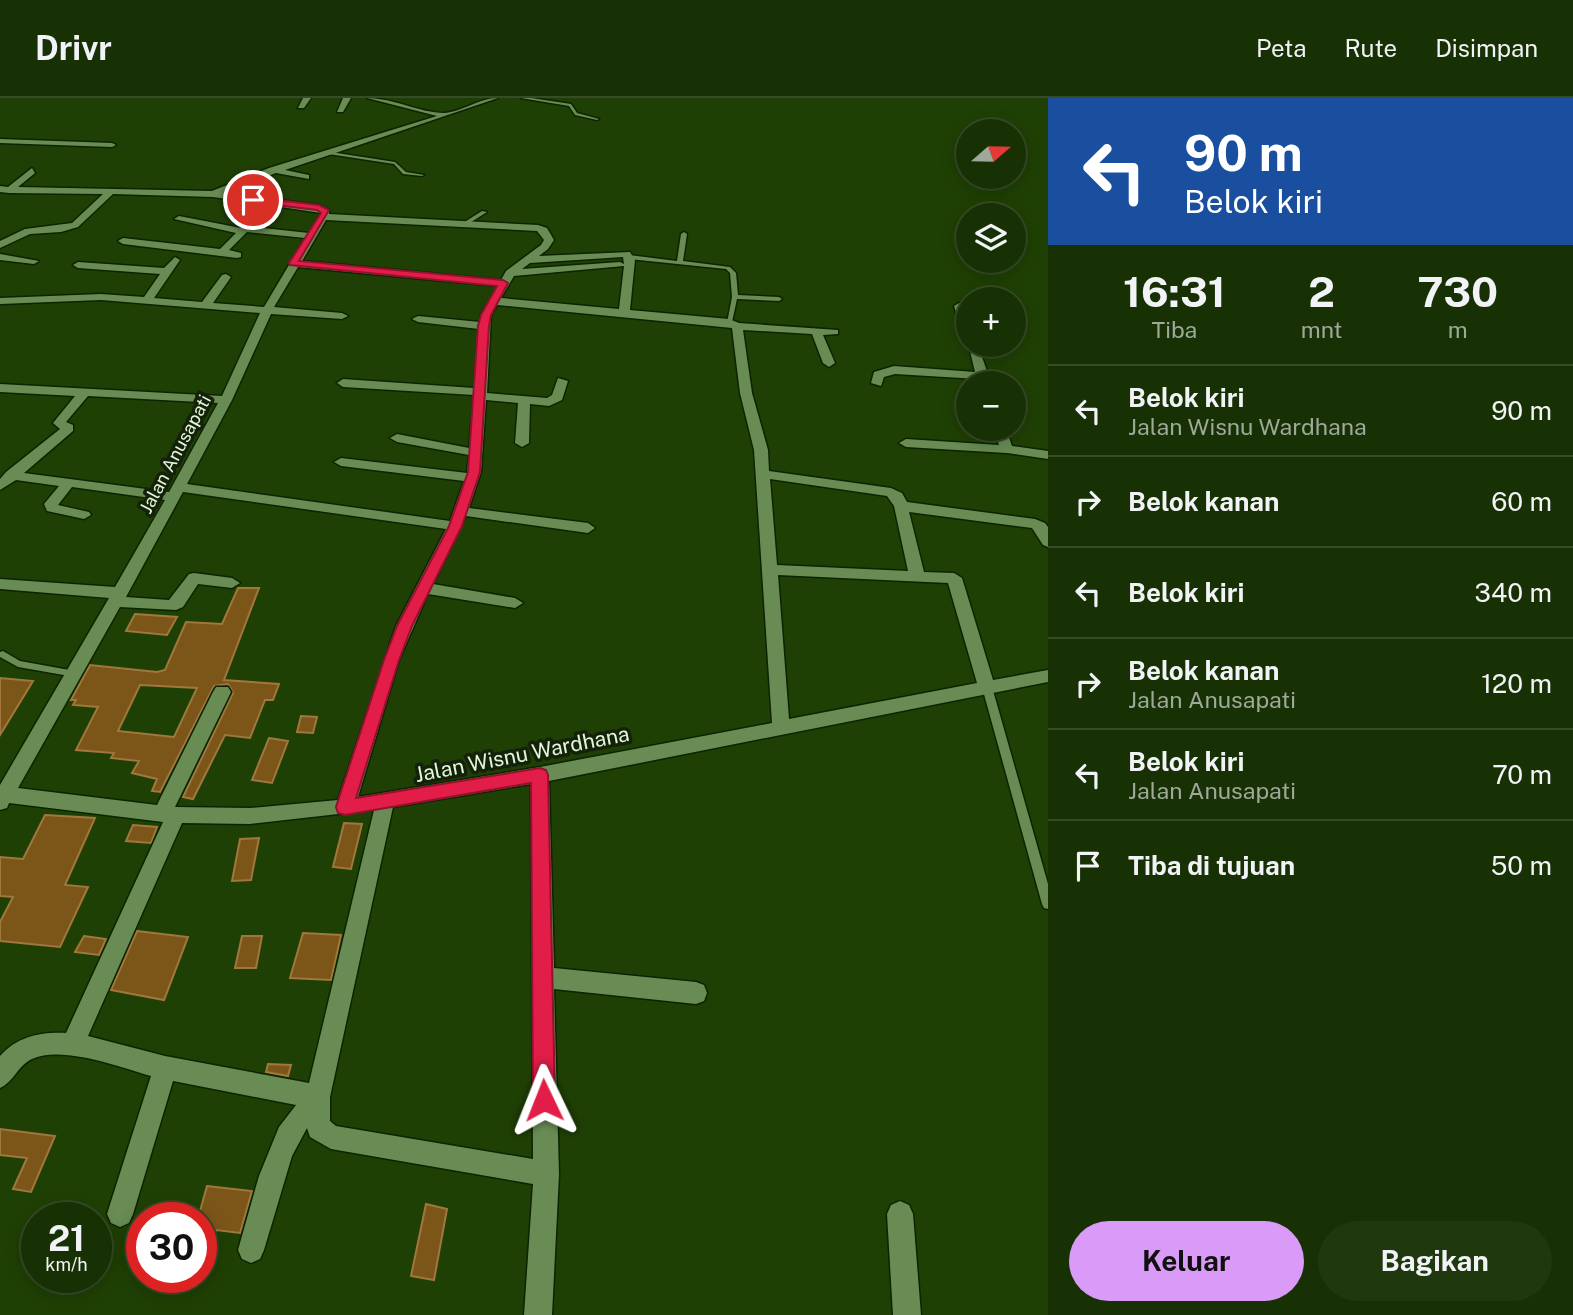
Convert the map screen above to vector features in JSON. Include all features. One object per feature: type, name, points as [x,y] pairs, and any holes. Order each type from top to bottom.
[{"type":"street","points":[[301,106],[307,98]]},
{"type":"street","points":[[340,110],[346,98]]},
{"type":"street","points":[[371,98],[447,116]]},
{"type":"street","points":[[221,196],[272,170],[447,116],[494,98]]},
{"type":"street","points":[[0,132],[11,132]]},
{"type":"street","points":[[0,141],[112,145]]},
{"type":"street","points":[[272,170],[306,177]]},
{"type":"street","points":[[4,190],[32,171]]},
{"type":"street","points":[[4,190],[221,196],[319,208],[325,215],[544,230],[548,236],[548,244],[525,260],[507,278],[485,320],[477,453],[472,478],[455,526],[404,626],[345,807]]},
{"type":"street","points":[[0,246],[28,231],[61,229],[75,225],[110,192]]},
{"type":"street","points":[[325,215],[355,209]]},
{"type":"street","name":"Jalan Anusapati","points":[[1,797],[118,597],[226,400],[267,310],[293,263],[325,215]]},
{"type":"street","points":[[179,219],[241,231],[251,228],[311,236]]},
{"type":"street","points":[[222,252],[241,231]]},
{"type":"street","points":[[123,241],[237,254]]},
{"type":"street","points":[[525,260],[620,253],[629,260]]},
{"type":"street","points":[[0,257],[34,261]]},
{"type":"street","points":[[147,300],[175,260]]},
{"type":"street","points":[[293,263],[507,278],[629,260]]},
{"type":"street","points":[[624,313],[629,260]]},
{"type":"street","points":[[78,265],[167,271]]},
{"type":"street","points":[[206,304],[226,278]]},
{"type":"street","points":[[2,303],[101,298],[342,316]]},
{"type":"street","points":[[493,301],[834,332]]},
{"type":"street","points":[[422,315],[485,320]]},
{"type":"street","points":[[733,324],[746,393],[761,450],[781,728]]},
{"type":"street","points":[[816,331],[828,363]]},
{"type":"street","points":[[877,383],[878,375],[894,370],[956,376]]},
{"type":"street","points":[[343,383],[553,401],[558,397],[562,381]]},
{"type":"street","points":[[1,390],[226,400]]},
{"type":"street","points":[[4,480],[68,428],[59,423],[85,392]]},
{"type":"street","points":[[522,443],[524,400]]},
{"type":"street","points":[[397,438],[477,453]]},
{"type":"street","points":[[1004,441],[1007,449]]},
{"type":"street","points":[[906,443],[1007,449],[1048,455]]},
{"type":"street","points":[[341,462],[472,478]]},
{"type":"street","points":[[761,474],[887,491],[897,496],[917,576]]},
{"type":"street","points":[[4,480],[69,482],[176,492],[455,526]]},
{"type":"street","points":[[69,482],[51,504],[52,508],[84,516]]},
{"type":"street","points":[[901,506],[1024,518],[1040,526],[1048,542]]},
{"type":"street","points":[[461,511],[588,528]]},
{"type":"street","points":[[771,570],[950,576],[957,580],[987,688]]},
{"type":"street","points":[[0,584],[118,597],[170,606],[177,603],[194,579],[232,583]]},
{"type":"street","points":[[425,588],[515,603]]},
{"type":"street","name":"Jalan Wisnu Wardhana","points":[[1,797],[169,814],[250,816],[345,807],[540,775],[1048,676]]},
{"type":"street","points":[[72,1045],[222,692]]},
{"type":"street","points":[[538,1315],[546,1174],[540,775]]},
{"type":"street","points":[[385,802],[317,1104],[319,1128],[331,1137],[546,1174]]},
{"type":"street","points":[[541,977],[696,993]]},
{"type":"street","points":[[0,1076],[8,1062],[19,1053],[37,1045],[72,1045],[317,1104]]},
{"type":"street","points":[[120,1214],[165,1068]]},
{"type":"street","points":[[250,1250],[274,1172],[290,1132],[305,1113],[317,1104]]},
{"type":"street","points":[[900,1214],[907,1315]]},
{"type":"lane","points":[[523,98],[570,105],[576,114],[597,119]]},
{"type":"lane","points":[[324,152],[395,163],[405,173],[422,175]]},
{"type":"lane","points":[[466,223],[484,212]]},
{"type":"lane","points":[[680,261],[684,234]]},
{"type":"lane","points":[[629,260],[680,261],[728,268],[733,272],[733,324]]},
{"type":"lane","points":[[735,297],[779,299]]},
{"type":"lane","points":[[3,654],[19,664],[75,674]]},
{"type":"lane","points":[[987,688],[1044,873],[1048,904]]},
{"type":"building","points":[[238,588],[259,588],[224,680],[279,684],[273,700],[265,700],[250,738],[225,735],[193,799],[183,797],[233,693],[228,684],[214,686],[160,792],[152,791],[157,779],[132,773],[139,761],[111,758],[114,753],[76,750],[98,707],[73,705],[76,700],[71,700],[90,665],[157,672],[165,670],[186,622],[222,624]],"holes":[[[140,685],[197,688],[174,737],[118,731]]]},
{"type":"building","points":[[135,614],[177,617],[167,635],[126,631]]},
{"type":"building","points":[[0,678],[33,681],[0,735]]},
{"type":"building","points":[[301,716],[317,717],[313,733],[297,732]]},
{"type":"building","points":[[269,738],[288,741],[272,783],[252,780]]},
{"type":"building","points":[[45,815],[95,818],[65,885],[88,887],[60,947],[0,941],[0,922],[13,897],[0,896],[0,857],[23,859]]},
{"type":"building","points":[[344,823],[362,824],[351,869],[333,867]]},
{"type":"building","points":[[133,825],[157,827],[151,843],[126,841]]},
{"type":"building","points":[[259,838],[251,880],[232,881],[240,839]]},
{"type":"building","points":[[137,931],[188,937],[164,1000],[111,990]]},
{"type":"building","points":[[303,933],[341,935],[331,980],[290,978]]},
{"type":"building","points":[[84,936],[106,939],[99,955],[75,952]]},
{"type":"building","points":[[242,936],[262,936],[256,968],[235,968]]},
{"type":"building","points":[[268,1064],[291,1065],[288,1076],[266,1072]]},
{"type":"building","points":[[0,1129],[55,1136],[31,1192],[13,1189],[27,1158],[0,1155]]},
{"type":"building","points":[[207,1186],[252,1191],[240,1233],[217,1230],[217,1202],[202,1202]]},
{"type":"building","points":[[426,1204],[447,1209],[434,1280],[411,1276]]},
{"type":"route","points":[[253,200],[319,208],[326,212],[293,263],[503,283],[486,315],[484,326],[477,460],[474,472],[455,526],[404,626],[377,700],[345,807],[540,775],[544,1100]]}]
